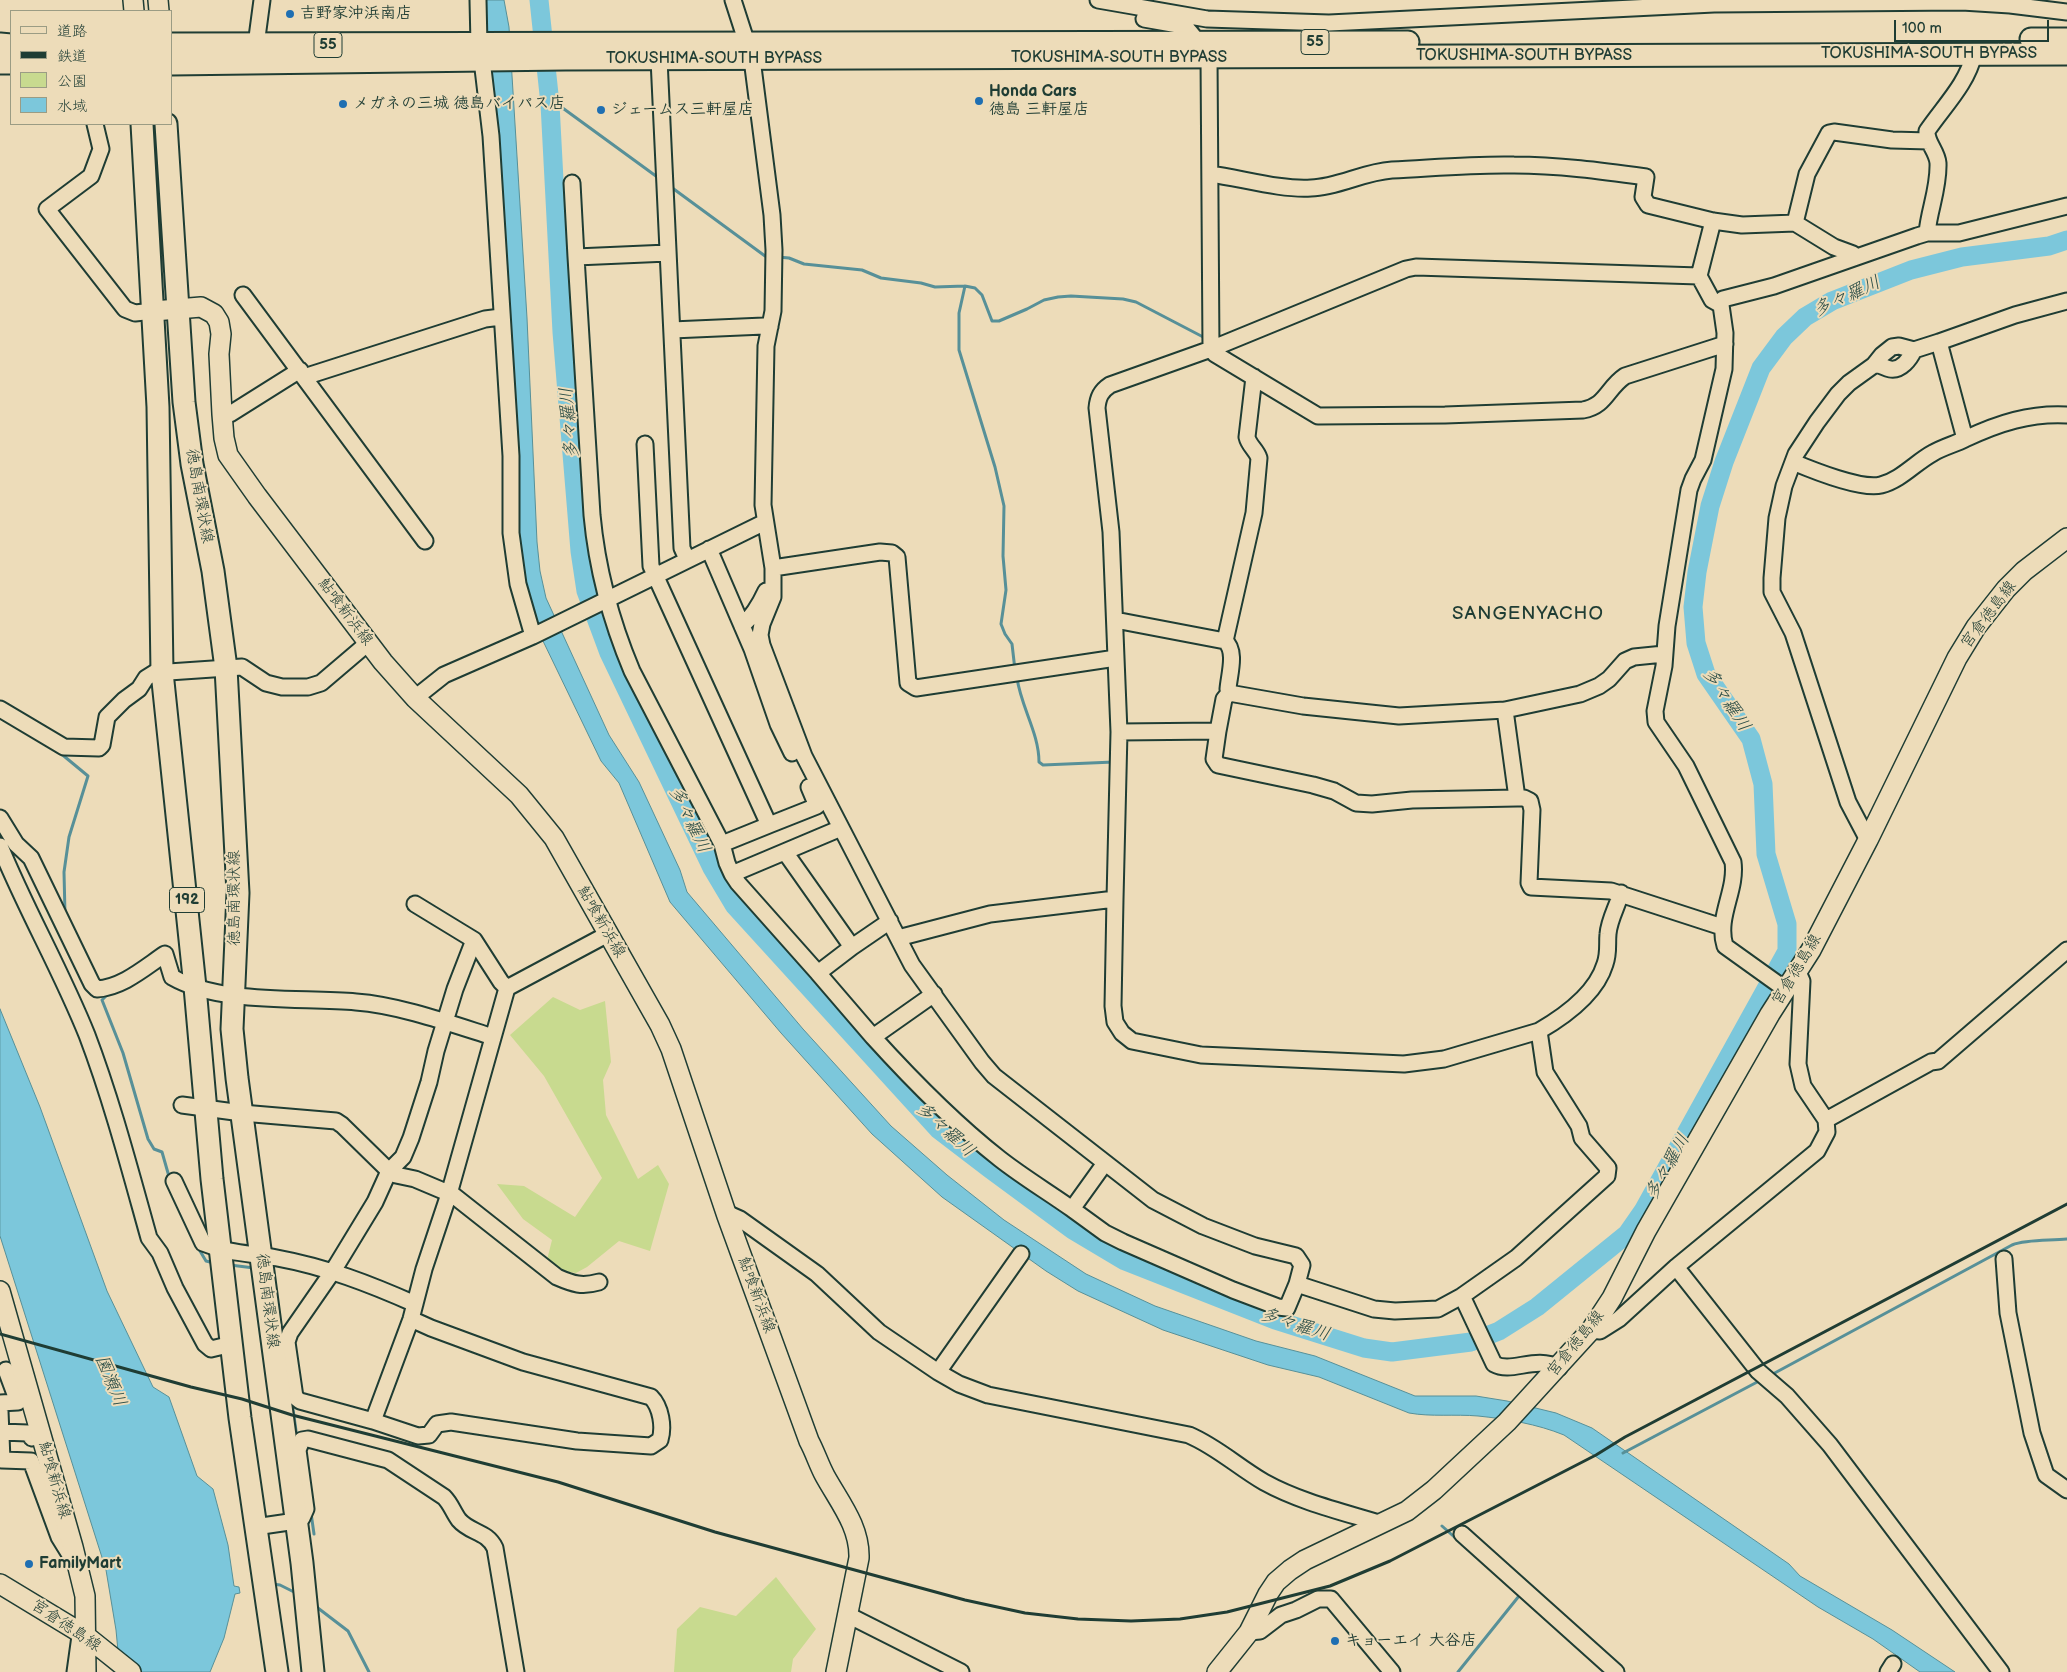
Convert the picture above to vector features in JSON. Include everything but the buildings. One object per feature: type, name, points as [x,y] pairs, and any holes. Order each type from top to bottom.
[{"type":"highway","name":"TOKUSHIMA-SOUTH BYPASS","points":[[172,44],[483,52],[750,52],[1203,50],[2067,39]]},
{"type":"highway","name":"TOKUSHIMA-SOUTH BYPASS","points":[[1203,50],[2067,54]]},
{"type":"highway","name":"TOKUSHIMA-SOUTH BYPASS","points":[[172,64],[483,52]]},
{"type":"highway","name":"TOKUSHIMA-SOUTH BYPASS","points":[[564,52],[659,60],[750,52]]},
{"type":"highway","name":"徳島南環状線","points":[[142,125],[158,407],[162,672],[221,1251],[255,1528],[277,1672]]},
{"type":"highway","name":"徳島南環状線","points":[[166,125],[184,402],[192,464],[213,571],[226,668],[238,893],[232,1029],[302,1562],[313,1672]]},
{"type":"main road","name":"鮎喰新浜線","points":[[154,311],[201,307],[214,314],[219,322],[221,334],[222,414],[228,456],[368,643],[415,698],[519,795],[536,814],[554,838],[660,1025],[671,1048],[727,1216],[810,1440],[824,1474],[857,1533],[860,1544],[859,1558],[836,1672]]},
{"type":"main road","name":"宮倉徳島線","points":[[1382,1524],[1407,1512],[1434,1490],[1508,1422],[1592,1330],[1612,1298],[1646,1232],[1783,988],[1798,972],[1811,950],[1868,840],[1957,658],[1976,628],[2006,589],[2018,577],[2067,538]]},
{"type":"main road","name":"鮎喰新浜線","points":[[0,1291],[15,1338],[85,1596],[86,1672]]},
{"type":"main road","points":[[1217,1672],[1249,1632],[1276,1582],[1305,1560],[1382,1524]]},
{"type":"main road","name":"宮倉徳島線","points":[[0,1584],[87,1637],[131,1672]]},
{"type":"street","points":[[256,45],[262,0]]},
{"type":"street","points":[[478,0],[491,136],[510,456],[511,532],[518,584],[535,634]]},
{"type":"street","points":[[733,0],[750,52],[772,215],[774,250],[773,311],[766,346],[762,523],[767,578],[766,590],[753,614],[742,626]]},
{"type":"street","points":[[1098,0],[1207,18],[1329,23],[1714,4],[1962,2],[2010,4],[2067,12]]},
{"type":"street","points":[[1125,5],[1128,13],[1136,18],[1184,26],[1203,50],[1210,174],[1211,349],[1215,354],[1318,416],[1445,415],[1583,410],[1594,408],[1601,402],[1615,383],[1624,376],[1725,344]]},
{"type":"street","points":[[1927,233],[1938,177],[1938,161],[1935,150],[1927,136],[1927,131],[1950,102],[1967,73],[1974,54]]},
{"type":"street","points":[[659,60],[682,548],[687,559]]},
{"type":"street","points":[[95,125],[101,148],[91,176],[47,209],[125,309],[135,312],[154,311]]},
{"type":"street","points":[[1795,223],[1807,174],[1829,133],[1834,132],[1892,140],[1929,141]]},
{"type":"street","points":[[1210,174],[1310,189],[1325,187],[1357,176],[1380,171],[1506,165],[1566,167],[1646,177],[1643,197],[1648,205],[1713,221],[1754,225],[1781,222],[1795,223],[1834,247],[1853,254],[1855,257]]},
{"type":"street","points":[[572,183],[592,515],[604,600],[612,611],[620,642],[632,671],[722,844],[732,874],[903,1070],[949,1115],[1000,1158],[1105,1233],[1233,1290],[1287,1308],[1297,1284],[1302,1265],[1296,1256],[1255,1246],[1203,1226],[1144,1194],[994,1076],[912,965],[800,748],[762,645],[760,635],[762,624],[773,597],[773,568],[762,523]]},
{"type":"street","points":[[1783,988],[1725,946],[1722,927],[1734,878],[1733,862],[1686,766],[1660,730],[1656,722],[1655,712],[1664,654],[1666,626],[1689,490],[1703,460],[1724,369],[1725,344],[1721,305],[1724,299],[1774,286],[1927,233],[1959,233],[2067,206]]},
{"type":"street","points":[[1713,221],[1699,276],[1712,300],[1721,305]]},
{"type":"street","points":[[576,257],[668,253]]},
{"type":"street","points":[[1621,894],[1608,932],[1609,951],[1605,966],[1578,1004],[1559,1020],[1539,1031],[1444,1059],[1404,1064],[1201,1055],[1132,1041],[1122,1033],[1115,1022],[1113,1006],[1119,732],[1115,620],[1111,532],[1097,408],[1098,398],[1102,390],[1110,385],[1211,349],[1406,269],[1416,267],[1699,276]]},
{"type":"street","points":[[243,295],[425,540]]},
{"type":"street","points":[[1868,840],[1848,802],[1793,634],[1772,592],[1779,504],[1793,462],[1802,443],[1838,394],[1849,383],[1874,365],[1892,347],[1914,350],[2015,315],[2067,301]]},
{"type":"street","points":[[222,414],[230,414],[302,374],[485,319],[501,317]]},
{"type":"street","points":[[672,330],[770,327]]},
{"type":"street","points":[[1938,342],[1965,439]]},
{"type":"street","points":[[1874,365],[1894,369],[1903,365],[1911,357],[1914,350]]},
{"type":"street","points":[[1225,641],[1254,513],[1259,458],[1257,451],[1249,445],[1247,437],[1254,377]]},
{"type":"street","points":[[1793,462],[1832,477],[1865,486],[1881,486],[1903,474],[1934,452],[1992,426],[2041,414],[2067,415]]},
{"type":"street","points":[[645,444],[651,566],[769,825]]},
{"type":"street","points":[[415,698],[444,675],[535,634],[762,523]]},
{"type":"street","points":[[709,549],[742,626],[778,724],[817,804],[817,806],[722,844]]},
{"type":"street","points":[[773,568],[880,552],[892,553],[897,557],[908,682],[916,688],[1116,658]]},
{"type":"street","points":[[1115,620],[1225,641],[1229,645],[1231,652],[1229,693],[1224,699],[1214,759],[1218,766],[1313,784],[1334,791],[1356,803],[1517,798],[1530,801],[1532,810],[1529,883],[1532,887],[1598,890],[1621,894],[1722,927]]},
{"type":"street","points":[[0,709],[64,748],[99,748],[102,746],[107,717],[124,700],[139,689],[146,678],[154,673],[242,667],[261,681],[282,687],[308,686],[321,683],[368,643]]},
{"type":"street","points":[[1229,693],[1303,706],[1400,716],[1505,710],[1580,694],[1599,686],[1609,679],[1625,660],[1634,656],[1664,654]]},
{"type":"street","points":[[1505,710],[1517,798]]},
{"type":"street","points":[[1119,732],[1218,731]]},
{"type":"street","points":[[0,818],[16,844],[31,858],[64,930],[97,990],[108,988],[133,976],[165,954],[172,978],[183,984],[233,995],[307,1001],[358,1002],[445,1022],[493,1037]]},
{"type":"street","points":[[732,874],[841,828]]},
{"type":"street","points":[[0,846],[17,888],[87,1035],[103,1081],[149,1238],[160,1253],[175,1288],[205,1344],[211,1348],[232,1344]]},
{"type":"street","points":[[785,852],[852,947]]},
{"type":"street","points":[[898,938],[990,914],[1115,899]]},
{"type":"street","points":[[415,904],[474,940],[501,982],[507,988]]},
{"type":"street","points":[[818,973],[890,921]]},
{"type":"street","points":[[372,1421],[413,1311],[449,1194],[507,988],[608,934]]},
{"type":"street","points":[[174,1181],[203,1243],[221,1251],[278,1258],[333,1272],[363,1282],[413,1311],[431,1328],[523,1362],[652,1397],[656,1402],[662,1425],[660,1440],[652,1446],[577,1441],[451,1422],[437,1424],[429,1435],[418,1436],[295,1398],[287,1342],[290,1333],[333,1272],[375,1202],[389,1171],[403,1157],[429,1082],[445,1022],[474,940]]},
{"type":"street","points":[[1826,1120],[1931,1062],[1938,1060],[2067,950]]},
{"type":"street","points":[[1592,1330],[1600,1330],[1619,1319],[1676,1267],[1817,1152],[1827,1132],[1826,1120],[1803,1086],[1798,1064],[1802,981],[1798,972]]},
{"type":"street","points":[[873,1037],[934,994]]},
{"type":"street","points":[[1297,1284],[1374,1308],[1394,1310],[1438,1308],[1462,1296],[1516,1258],[1607,1176],[1608,1168],[1582,1138],[1580,1126],[1545,1072],[1539,1031]]},
{"type":"street","points":[[182,1106],[336,1121],[389,1171],[396,1175],[415,1179],[449,1194],[504,1234],[557,1277],[573,1285],[587,1286],[599,1282]]},
{"type":"street","points":[[1072,1209],[1105,1163]]},
{"type":"street","points":[[727,1216],[731,1215],[740,1218],[817,1274],[879,1332],[959,1384],[988,1396],[1189,1435],[1209,1444],[1262,1481],[1283,1492],[1382,1524]]},
{"type":"street","points":[[938,1372],[1021,1254]]},
{"type":"street","points":[[2004,1259],[2008,1313],[2032,1433],[2046,1475],[2067,1490]]},
{"type":"street","points":[[1676,1267],[1765,1378],[1787,1396],[1830,1445],[2001,1672]]},
{"type":"street","points":[[1462,1296],[1494,1364],[1500,1367],[1544,1362],[1559,1368]]},
{"type":"street","points":[[0,1403],[18,1402],[6,1370]]},
{"type":"street","points":[[0,1411],[2,1460],[31,1461],[59,1537],[78,1568]]},
{"type":"street","points":[[1,1432],[28,1432],[32,1438]]},
{"type":"street","points":[[255,1528],[296,1521],[302,1518],[306,1509],[298,1450],[302,1440],[308,1438],[388,1460],[450,1502],[458,1519],[466,1527],[491,1539],[495,1548],[516,1672]]},
{"type":"street","points":[[1462,1534],[1616,1672]]},
{"type":"street","points":[[1249,1632],[1260,1631],[1281,1614],[1296,1610],[1318,1599],[1331,1599],[1392,1672]]},
{"type":"street","points":[[848,1615],[961,1672]]},
{"type":"street","points":[[75,1672],[87,1637]]},
{"type":"green space","points":[[553,997],[580,1010],[605,1001],[611,1062],[603,1080],[606,1115],[638,1179],[658,1165],[669,1184],[650,1251],[619,1241],[587,1267],[576,1273],[545,1268],[552,1240],[523,1219],[497,1184],[524,1186],[575,1217],[602,1178],[544,1076],[510,1035]]},
{"type":"green space","points":[[776,1577],[816,1629],[793,1659],[791,1672],[674,1672],[677,1629],[700,1607],[736,1616]]},
{"type":"water","points":[[485,0],[504,0],[509,27],[527,318],[537,542],[540,571],[546,598],[609,735],[639,782],[680,870],[687,892],[803,1029],[891,1126],[947,1175],[1004,1220],[1086,1274],[1155,1306],[1256,1341],[1315,1356],[1415,1396],[1476,1396],[1507,1401],[1556,1413],[1592,1428],[1789,1564],[1800,1576],[1892,1630],[1955,1672],[1920,1672],[1873,1639],[1818,1607],[1564,1435],[1533,1425],[1500,1419],[1478,1416],[1409,1413],[1319,1377],[1268,1365],[1163,1330],[1078,1291],[1046,1271],[942,1197],[872,1134],[781,1033],[670,902],[619,783],[601,761],[543,641],[523,587],[516,533],[495,137]]},
{"type":"water","name":"園瀬川","points":[[0,1009],[40,1107],[107,1291],[153,1387],[169,1397],[197,1476],[213,1489],[228,1545],[234,1586],[239,1587],[240,1593],[235,1594],[224,1638],[210,1672],[120,1672],[116,1630],[106,1570],[0,1236]]},
{"type":"waterway","name":"多々羅川","points":[[539,0],[550,104],[562,332],[580,551],[586,591],[609,653],[712,868],[734,905],[939,1130],[1073,1230],[1125,1261],[1275,1320],[1364,1348],[1392,1352],[1471,1342],[1499,1331],[1537,1307],[1627,1234],[1643,1211],[1787,951],[1787,924],[1766,854],[1763,784],[1751,739],[1706,674],[1696,643],[1693,607],[1697,572],[1710,506],[1724,462],[1761,368],[1784,337],[1805,317],[1832,301],[1911,270],[1962,257],[2049,246],[2067,240]]},
{"type":"waterway","points":[[550,104],[564,109],[660,179]]},
{"type":"waterway","points":[[671,187],[765,256],[769,256]]},
{"type":"waterway","points":[[778,257],[789,258],[804,264],[862,270],[881,278],[921,283],[935,287],[965,286],[975,288],[982,295],[992,321],[999,321],[1044,300],[1058,297],[1123,299],[1136,302],[1207,339]]},
{"type":"waterway","points":[[965,286],[959,313],[959,350],[995,467],[1004,506],[1003,556],[1006,590],[1001,624],[1012,644],[1015,670]]},
{"type":"waterway","points":[[1017,678],[1036,741],[1039,762],[1043,765],[1114,762]]},
{"type":"waterway","points":[[59,752],[88,776],[69,837],[64,872],[65,914]]},
{"type":"waterway","points":[[104,992],[106,996],[102,1000],[123,1053],[148,1139],[154,1149],[162,1152],[170,1180]]},
{"type":"waterway","points":[[1771,1375],[2012,1245],[2032,1241],[2067,1239]]},
{"type":"waterway","points":[[197,1246],[206,1261],[214,1263]]},
{"type":"waterway","points":[[230,1265],[254,1268]]},
{"type":"waterway","points":[[1623,1453],[1761,1380]]},
{"type":"waterway","points":[[292,1402],[297,1438]]},
{"type":"waterway","points":[[311,1513],[314,1534]]},
{"type":"waterway","points":[[1442,1526],[1460,1542]]},
{"type":"waterway","points":[[272,1584],[280,1585],[296,1593]]},
{"type":"waterway","points":[[1513,1589],[1551,1624]]},
{"type":"waterway","points":[[1458,1672],[1519,1596]]},
{"type":"waterway","points":[[314,1605],[348,1631],[369,1672]]},
{"type":"railway","points":[[0,1334],[191,1387],[242,1399],[292,1415],[558,1482],[715,1532],[965,1600],[1025,1613],[1078,1619],[1131,1621],[1180,1619],[1227,1612],[1330,1586],[1390,1561],[1596,1455],[1625,1437],[2067,1204]]},
{"type":"place","name":"吉野家沖浜南店","points":[[290,14]]},
{"type":"place","name":"Honda Cars 徳島 三軒屋店","points":[[979,101]]},
{"type":"place","name":"メガネの三城 徳島バイパス店","points":[[343,104]]},
{"type":"place","name":"ジェームス三軒屋店","points":[[601,110]]},
{"type":"place","name":"FamilyMart","points":[[29,1564]]},
{"type":"place","name":"キョーエイ 大谷店","points":[[1335,1641]]},
{"type":"district","name":"SANGENYACHO","points":[[1528,614]]}]
